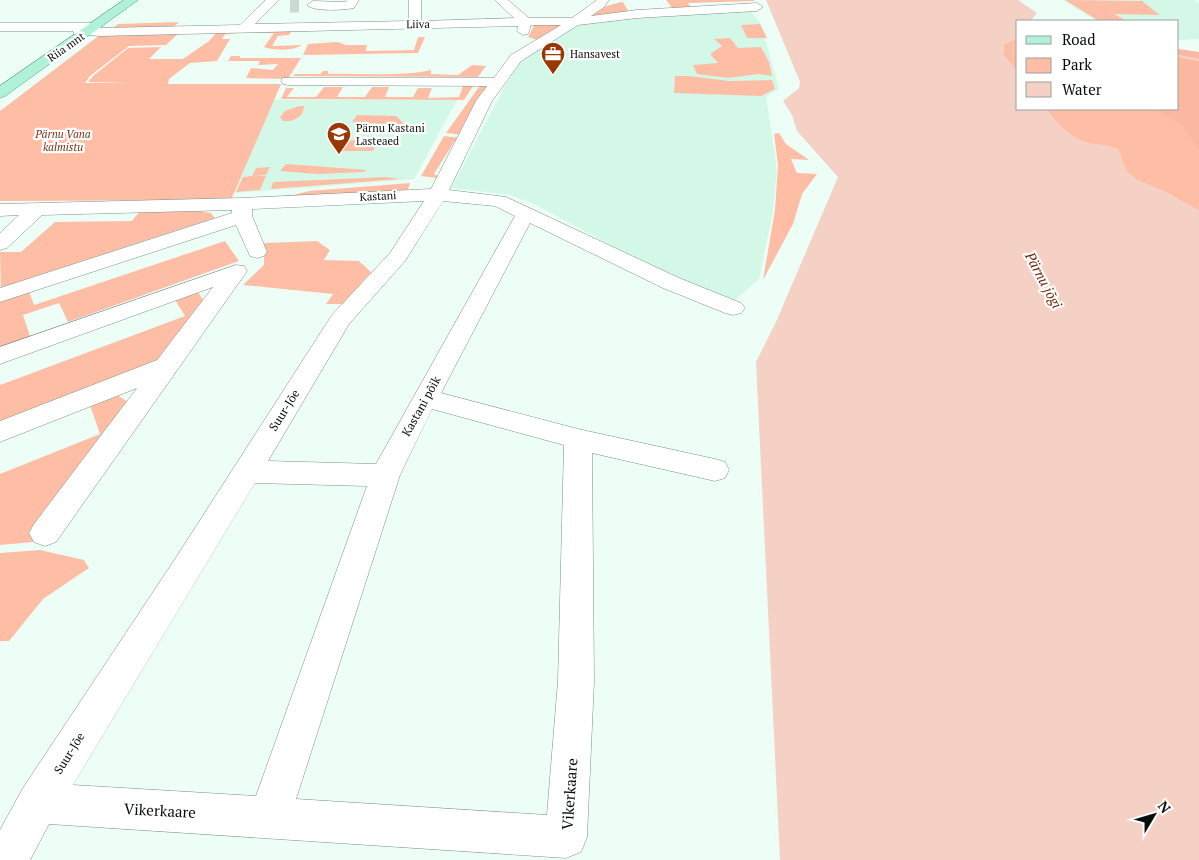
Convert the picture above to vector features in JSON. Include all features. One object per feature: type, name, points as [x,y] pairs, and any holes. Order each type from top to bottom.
[{"type":"main road","name":"Riia mnt","points":[[0,94],[124,0]]},
{"type":"main road","name":"Riia mnt","points":[[0,86],[132,0]]},
{"type":"street","points":[[299,6],[315,3],[345,6],[350,5],[353,0]]},
{"type":"street","points":[[415,0],[415,24]]},
{"type":"street","points":[[501,0],[526,22],[515,51],[516,58]]},
{"type":"street","name":"Suur-Jõe","points":[[7,860],[38,803],[188,566],[340,320],[398,257],[437,195],[484,101],[516,58],[576,22],[600,5],[603,0]]},
{"type":"street","points":[[243,29],[274,4]]},
{"type":"street","name":"Liiva","points":[[0,27],[243,29],[576,22],[637,14],[757,7]]},
{"type":"street","points":[[288,81],[498,82]]},
{"type":"street","name":"Kastani","points":[[0,210],[242,210],[406,195],[437,195],[499,201],[671,283],[733,308]]},
{"type":"street","points":[[0,244],[36,210]]},
{"type":"street","points":[[0,295],[242,210],[256,252]]},
{"type":"street","name":"Kastani põik","points":[[269,817],[385,475],[526,213]]},
{"type":"street","points":[[0,356],[236,270],[45,533]]},
{"type":"street","points":[[0,432],[166,366]]},
{"type":"street","points":[[426,398],[578,438],[715,470]]},
{"type":"street","name":"Vikerkaare","points":[[38,803],[566,837],[576,681],[578,438]]},
{"type":"street","points":[[245,472],[385,475]]},
{"type":"shaded area","points":[[1063,0],[1194,0],[1199,3],[1199,39],[1179,40],[1179,20],[1095,20]]},
{"type":"shaded area","points":[[749,9],[761,24],[779,89],[766,96],[777,169],[773,212],[759,279],[734,301],[644,263],[536,205],[510,195],[451,188],[517,64],[578,24],[636,16]]},
{"type":"shaded area","points":[[1179,49],[1199,52],[1199,152],[1183,126],[1155,110],[1179,110]]},
{"type":"shaded area","name":"Pärnu Kastani Lasteaed","points":[[274,100],[457,100],[414,179],[234,193]]},
{"type":"green space","points":[[666,0],[754,1],[688,3],[691,8],[673,9]]},
{"type":"green space","points":[[1065,0],[1142,1],[1160,15],[1115,14],[1124,20],[1097,20]]},
{"type":"green space","points":[[623,2],[630,14],[586,19],[603,7]]},
{"type":"green space","points":[[179,22],[172,28],[112,29],[118,24]]},
{"type":"green space","points":[[566,23],[540,41],[528,37],[535,24]]},
{"type":"green space","points":[[760,24],[767,38],[747,38],[741,25]]},
{"type":"green space","points":[[292,31],[289,35],[278,36],[272,46],[302,45],[283,50],[264,47],[274,33],[249,33]]},
{"type":"green space","name":"Pärnu Vana kalmistu","points":[[217,32],[240,32],[225,34],[222,39],[230,39],[217,61],[190,63],[169,79],[168,84],[281,84],[231,200],[0,201],[0,111],[101,34],[179,33],[166,45],[129,46],[90,76],[85,83],[131,83],[88,82],[128,48],[161,47],[149,59],[183,59],[209,41]]},
{"type":"green space","points":[[418,37],[425,37],[418,53],[303,55],[308,44],[338,42],[346,45],[367,45],[366,51],[414,50]]},
{"type":"green space","points":[[730,38],[738,48],[761,47],[769,62],[772,76],[758,74],[728,78],[697,74],[693,65],[718,63],[710,54],[722,46],[714,39]]},
{"type":"green space","points":[[1016,39],[1016,70],[1003,55],[1004,44]]},
{"type":"green space","points":[[231,56],[240,56],[240,58],[301,58],[288,79],[246,78],[251,68],[273,70],[278,64],[258,65],[260,61],[228,61]]},
{"type":"green space","points":[[472,65],[486,66],[478,77],[293,76],[295,74],[320,74],[323,71],[328,71],[328,74],[380,74],[431,70],[431,74],[458,75]]},
{"type":"green space","points":[[675,76],[729,81],[772,80],[775,89],[761,96],[674,93]]},
{"type":"green space","points":[[464,83],[475,83],[464,100],[281,99],[286,88],[294,88],[287,97],[316,97],[324,87],[343,87],[337,97],[365,97],[372,87],[389,87],[385,97],[413,97],[418,88],[432,88],[428,98],[459,97]]},
{"type":"green space","points":[[481,84],[488,86],[463,125],[467,128],[463,135],[446,133]]},
{"type":"green space","points":[[304,106],[304,110],[298,118],[291,121],[283,121],[280,117],[285,111]]},
{"type":"green space","points":[[1047,110],[1155,110],[1184,126],[1199,152],[1199,211],[1165,192],[1137,180],[1122,165],[1120,153],[1107,146],[1080,140],[1069,134]]},
{"type":"green space","points":[[357,115],[396,116],[407,126],[352,122]]},
{"type":"green space","points":[[779,133],[786,144],[809,160],[791,159],[797,173],[817,174],[802,194],[793,224],[763,280],[775,210],[778,165],[774,134]]},
{"type":"green space","points":[[444,136],[460,138],[460,140],[454,142],[434,174],[438,176],[437,178],[421,176]]},
{"type":"green space","points":[[351,140],[378,142],[373,151],[340,151]]},
{"type":"green space","points":[[286,164],[367,170],[364,172],[318,174],[280,171]]},
{"type":"green space","points":[[270,167],[266,175],[256,176],[266,176],[260,190],[236,192],[243,177],[252,176],[256,168]]},
{"type":"green space","points":[[387,177],[400,179],[271,189],[273,182]]},
{"type":"green space","points":[[410,183],[408,190],[285,197],[309,191]]},
{"type":"green space","points":[[199,211],[211,213],[215,218],[30,278],[24,285],[1,293],[0,252],[21,252],[55,222],[132,221],[139,212]]},
{"type":"green space","points":[[225,241],[239,261],[68,322],[59,303],[23,315],[32,342],[0,352],[0,301],[29,291],[34,305]]},
{"type":"green space","points":[[317,241],[330,250],[324,260],[359,261],[371,272],[343,304],[326,304],[333,294],[243,285],[264,265],[264,255],[259,246],[266,243]]},
{"type":"green space","points":[[196,289],[207,306],[171,355],[0,422],[0,385],[185,316],[173,297]]},
{"type":"green space","points":[[117,395],[133,405],[33,542],[0,545],[0,474],[100,434],[90,405]]},
{"type":"green space","points":[[40,550],[84,560],[89,568],[43,599],[9,641],[0,641],[0,553]]},
{"type":"water","name":"Pärnu jõgi","points":[[766,0],[1018,0],[1037,13],[1032,20],[1016,20],[1016,39],[1004,44],[1003,55],[1016,70],[1016,110],[1047,110],[1060,125],[1076,138],[1118,149],[1127,172],[1137,180],[1165,192],[1199,211],[1199,860],[780,860],[756,362],[776,322],[838,177],[797,131],[792,115],[783,101],[799,88],[800,82]]},
{"type":"waterway","points":[[1179,56],[1199,60]]},
{"type":"tunnel","points":[[290,6],[299,6]]},
{"type":"place","name":"Hansavest","points":[[553,75]]},
{"type":"place","name":"Pärnu Kastani Lasteaed","points":[[339,155]]}]
